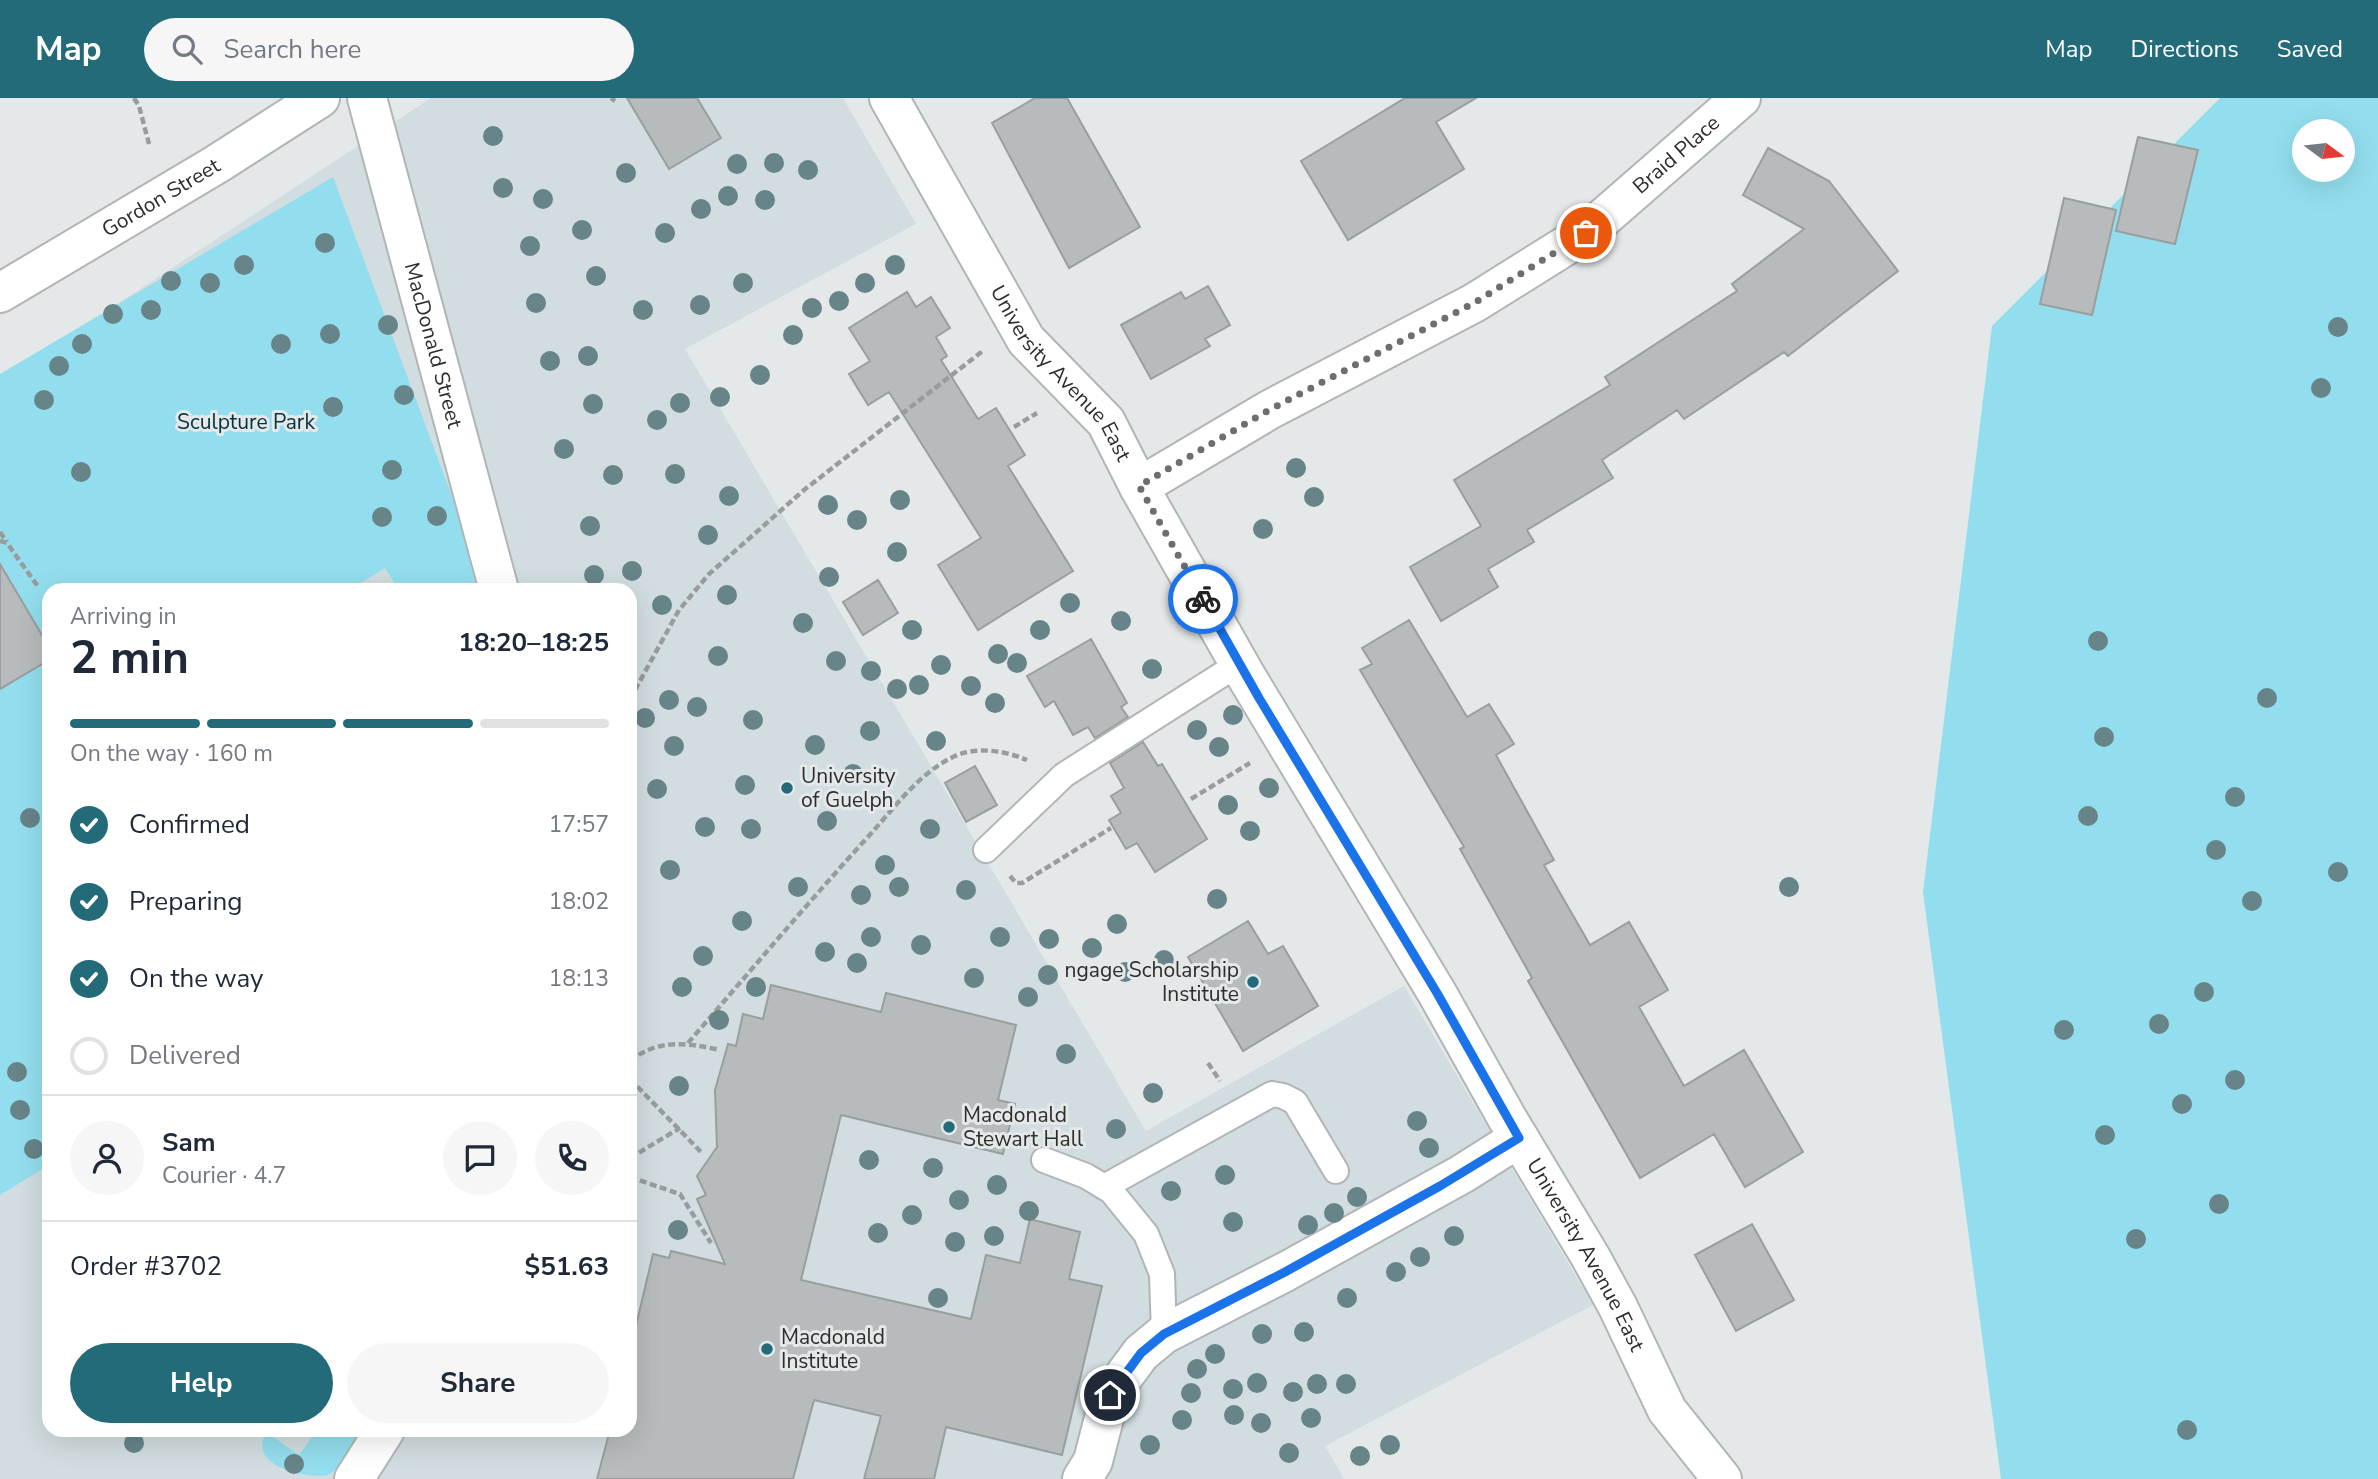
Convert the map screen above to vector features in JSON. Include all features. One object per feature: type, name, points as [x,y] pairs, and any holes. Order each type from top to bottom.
[{"type":"street","name":"Gordon Street","points":[[0,293],[218,163],[320,98]]},
{"type":"street","name":"MacDonald Street","points":[[367,98],[497,583]]},
{"type":"street","name":"University Avenue East","points":[[888,98],[1026,340],[1106,422],[1139,486],[1240,663],[1437,993],[1618,1307],[1667,1409],[1721,1479]]},
{"type":"street","name":"Braid Place","points":[[1139,486],[1269,410],[1474,303],[1586,233],[1741,98]]},
{"type":"street","points":[[1082,1479],[1093,1461],[1110,1395],[1141,1353],[1164,1334],[1368,1226],[1462,1174],[1519,1138]]},
{"type":"street","points":[[354,1479],[381,1437]]},
{"type":"lane","points":[[990,847],[1064,775],[1240,663]]},
{"type":"lane","points":[[1104,1186],[1272,1094],[1295,1102],[1336,1171]]},
{"type":"lane","points":[[1044,1160],[1086,1176],[1111,1191],[1146,1234],[1162,1274],[1164,1334]]},
{"type":"path","points":[[134,98],[139,106],[149,144]]},
{"type":"path","points":[[637,686],[679,610],[709,574],[804,490],[995,341],[1026,340]]},
{"type":"path","points":[[1014,427],[1038,413]]},
{"type":"path","points":[[0,532],[39,587]]},
{"type":"path","points":[[0,541],[7,543]]},
{"type":"path","points":[[1191,799],[1286,741]]},
{"type":"path","points":[[688,1043],[840,867],[930,770],[958,755],[992,751],[1009,752],[1064,775]]},
{"type":"path","points":[[990,847],[1016,883],[1022,883],[1111,828]]},
{"type":"path","points":[[637,1056],[657,1046],[688,1043],[720,1050]]},
{"type":"path","points":[[637,1086],[702,1153]]},
{"type":"path","points":[[637,1154],[680,1128]]},
{"type":"path","points":[[637,1179],[680,1194],[711,1243]]},
{"type":"shaded area","name":"University of Guelph","points":[[431,98],[843,98],[916,224],[685,349],[1146,1131],[1404,986],[1593,1305],[1325,1446],[1344,1479],[0,1479],[0,381]]},
{"type":"green space","points":[[2220,98],[2378,98],[2378,1479],[2001,1479],[1923,892],[1992,326]]},
{"type":"green space","name":"Sculpture Park","points":[[333,177],[463,526],[475,583],[395,583],[385,568],[360,583],[42,583],[42,1169],[0,1195],[0,374]]},
{"type":"green space","points":[[264,1437],[273,1437],[299,1455],[312,1437],[356,1437],[334,1471],[318,1476],[294,1472],[272,1462],[265,1455],[262,1446]]},
{"type":"building","points":[[627,98],[697,98],[721,138],[669,169]]},
{"type":"building","points":[[1035,98],[1067,98],[1140,227],[1069,268],[992,123]]},
{"type":"building","points":[[1405,98],[1476,98],[1436,122],[1464,169],[1348,240],[1301,161]]},
{"type":"building","points":[[2138,137],[2198,150],[2175,244],[2116,231]]},
{"type":"building","points":[[1768,148],[1829,181],[1898,271],[1788,356],[1784,352],[1684,419],[1677,410],[1602,460],[1613,478],[1527,530],[1534,542],[1488,569],[1498,587],[1441,621],[1410,567],[1481,526],[1454,480],[1610,385],[1605,377],[1737,291],[1732,284],[1804,229],[1743,195]]},
{"type":"building","points":[[2064,198],[2116,210],[2092,315],[2040,304]]},
{"type":"building","points":[[1208,286],[1230,325],[1205,339],[1210,346],[1151,379],[1121,325],[1181,292],[1185,299]]},
{"type":"building","points":[[907,292],[916,307],[931,297],[950,328],[936,337],[947,356],[941,360],[978,419],[996,408],[1025,455],[1008,466],[1073,571],[978,630],[938,565],[981,538],[889,392],[868,405],[849,374],[870,361],[849,328]]},
{"type":"building","points":[[0,564],[42,635],[42,664],[0,689]]},
{"type":"building","points":[[878,580],[898,613],[863,635],[843,602]]},
{"type":"building","points":[[1409,620],[1467,717],[1489,704],[1514,744],[1496,755],[1554,860],[1544,865],[1590,945],[1629,922],[1668,990],[1639,1007],[1684,1086],[1744,1050],[1803,1152],[1745,1187],[1714,1134],[1640,1178],[1528,981],[1532,978],[1460,849],[1464,847],[1360,670],[1372,664],[1362,648]]},
{"type":"building","points":[[1091,639],[1127,703],[1121,707],[1128,717],[1095,738],[1088,727],[1073,735],[1054,701],[1045,707],[1027,676]]},
{"type":"building","points":[[1143,742],[1158,766],[1162,764],[1207,839],[1155,872],[1137,843],[1126,849],[1109,820],[1121,813],[1111,796],[1124,788],[1110,763]]},
{"type":"building","points":[[975,766],[997,805],[966,822],[945,783]]},
{"type":"building","name":"ngage Scholarship Institute","points":[[1248,921],[1268,954],[1283,946],[1318,1006],[1243,1051],[1188,957]]},
{"type":"building","points":[[771,985],[881,1012],[886,993],[1016,1025],[998,1100],[1015,1104],[1003,1154],[841,1115],[801,1280],[971,1319],[986,1255],[1020,1263],[1030,1219],[1080,1232],[1069,1279],[1102,1286],[1062,1455],[946,1427],[934,1479],[864,1479],[881,1416],[814,1400],[793,1479],[597,1479],[608,1437],[637,1437],[637,1321],[653,1254],[669,1258],[671,1251],[725,1264],[697,1199],[706,1195],[697,1176],[717,1147],[715,1090],[728,1044],[736,1046],[743,1014],[763,1019]]},
{"type":"building","points":[[1752,1224],[1794,1300],[1736,1331],[1695,1255]]},
{"type":"way so far","points":[[1203,599],[1139,486],[1174,468],[1269,410],[1474,303],[1586,233]]},
{"type":"place","name":"University of Guelph","points":[[787,788]]},
{"type":"place","name":"ngage Scholarship Institute","points":[[1253,982]]},
{"type":"place","name":"Macdonald Stewart Hall","points":[[949,1127]]},
{"type":"place","name":"Macdonald Institute","points":[[767,1349]]},
{"type":"route","points":[[1110,1395],[1141,1353],[1164,1334],[1285,1272],[1462,1174],[1519,1138],[1437,993],[1259,698],[1203,599]]}]
